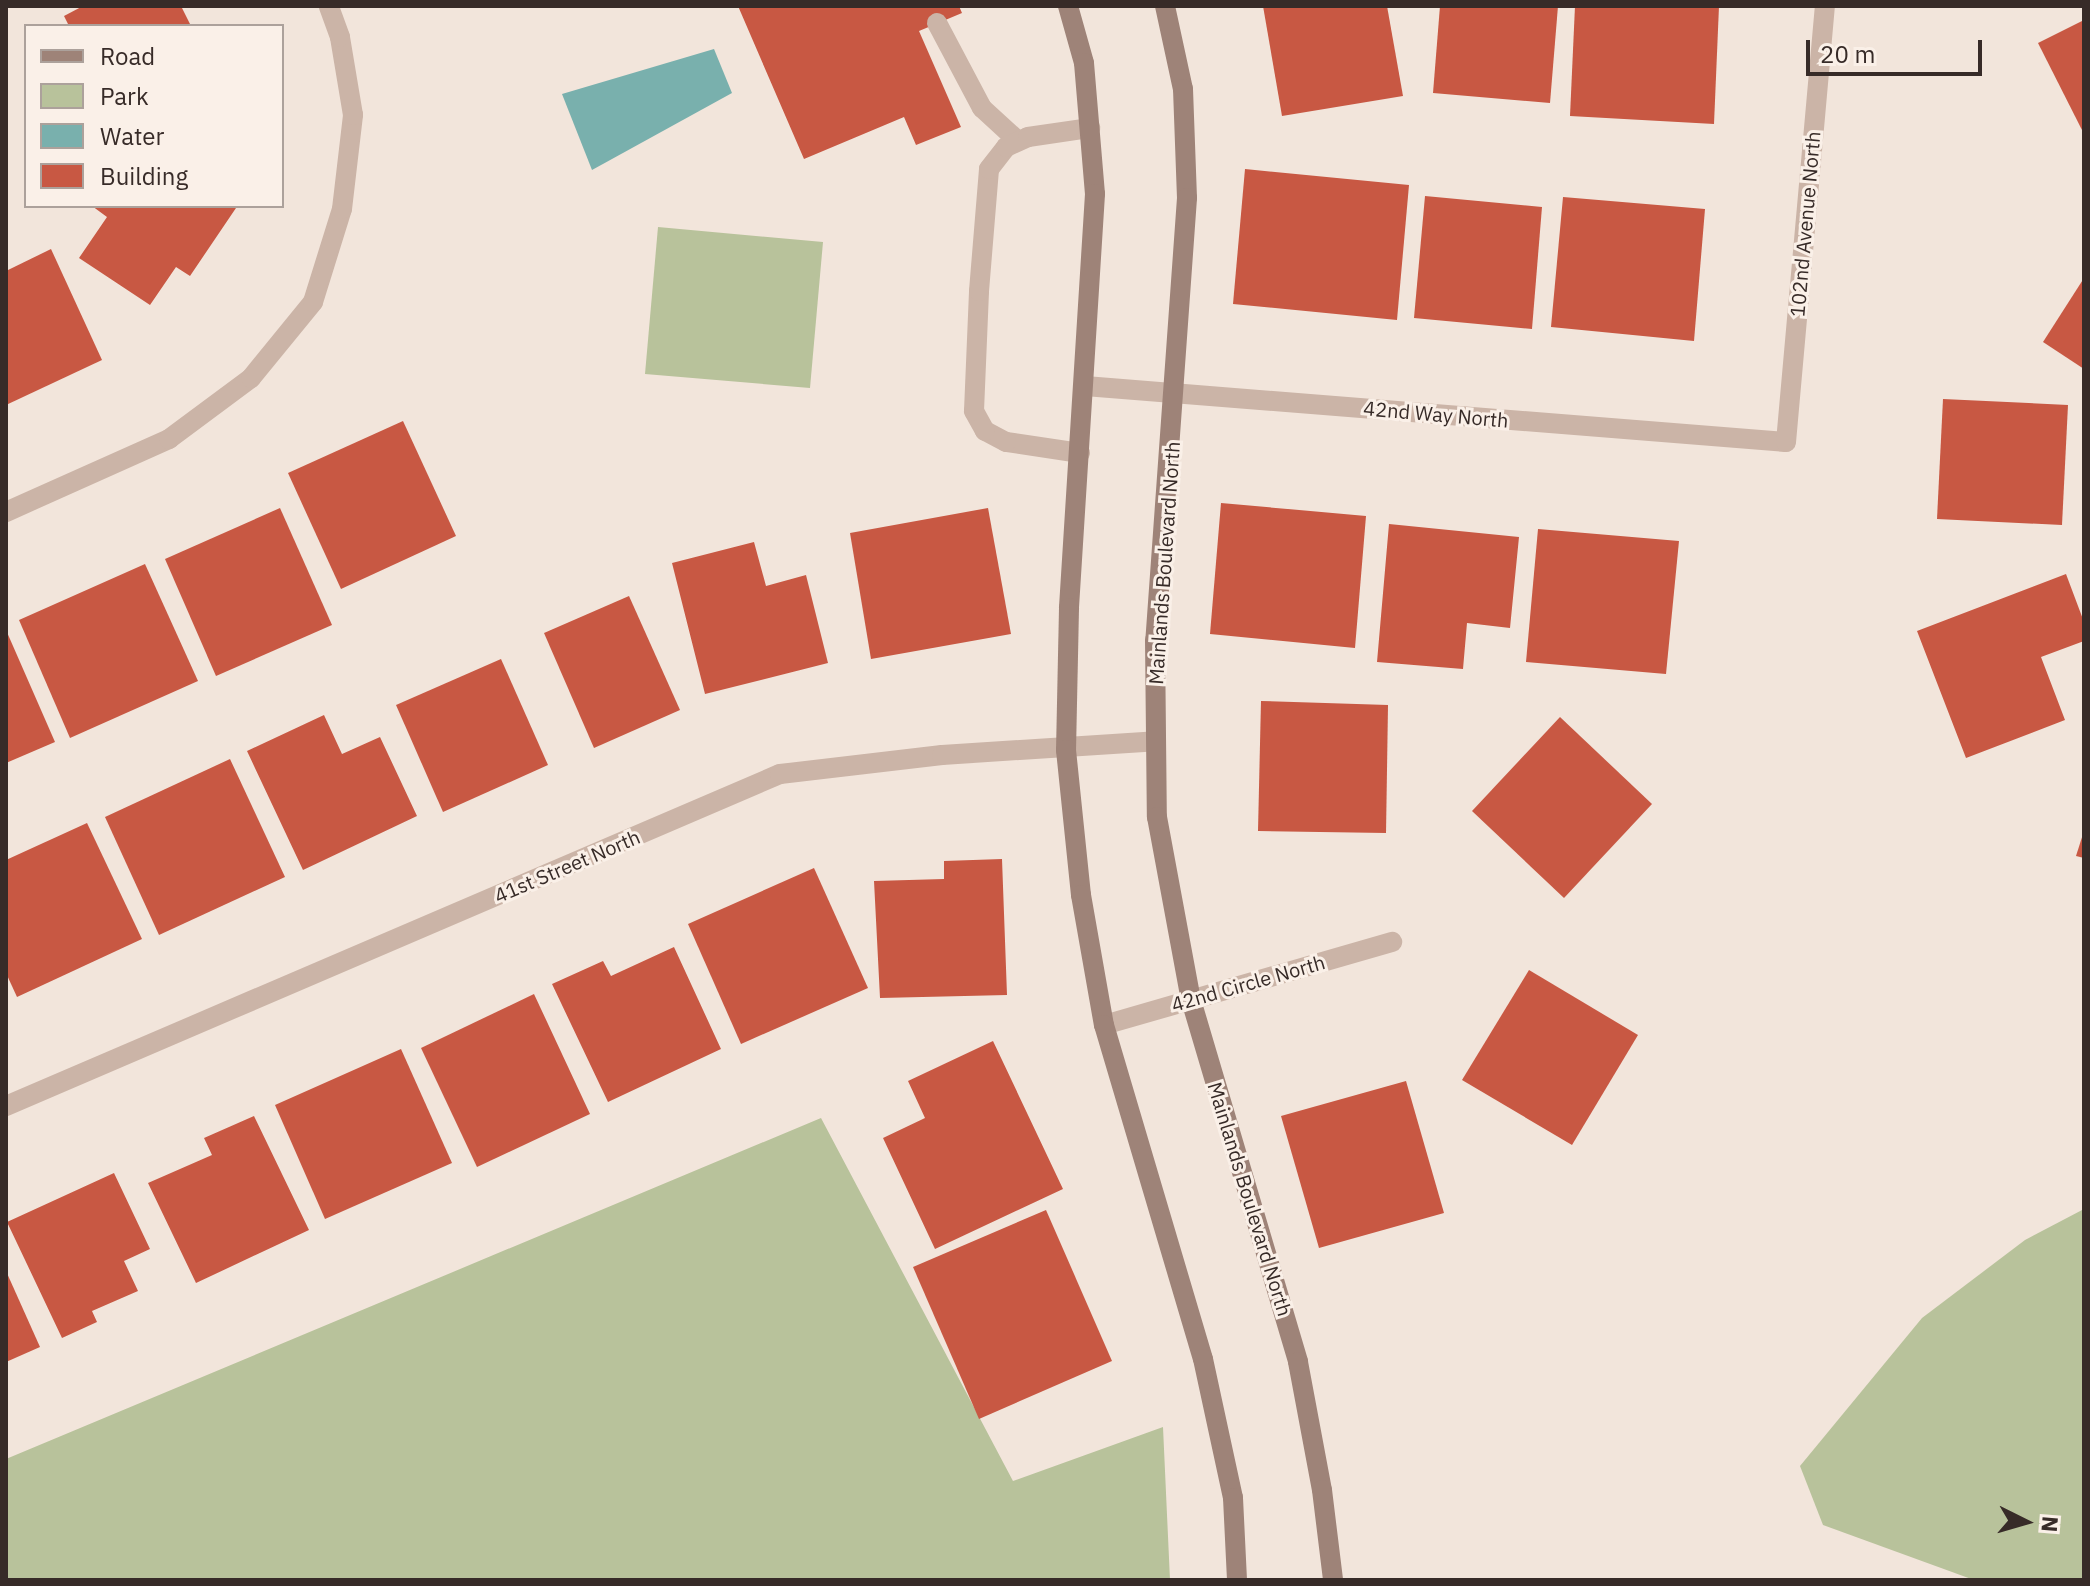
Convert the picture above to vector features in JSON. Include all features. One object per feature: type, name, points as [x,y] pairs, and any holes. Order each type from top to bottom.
[{"type":"street","points":[[6,512],[169,439],[251,378],[313,302],[342,209],[353,115],[340,37],[329,6]]},
{"type":"street","points":[[1068,6],[1084,63],[1095,194],[1069,608],[1066,750],[1081,895],[1104,1025],[1203,1359],[1233,1498],[1237,1580]]},
{"type":"street","name":"Mainlands Boulevard North","points":[[1165,6],[1183,89],[1187,198],[1155,640],[1157,817],[1191,1000],[1298,1362],[1322,1490],[1333,1580]]},
{"type":"street","name":"102nd Avenue North","points":[[1786,442],[1825,6]]},
{"type":"street","points":[[937,23],[982,108],[1018,141]]},
{"type":"street","points":[[1080,453],[1006,442],[985,431],[974,411],[979,291],[989,169],[1006,147],[1018,141],[1090,128]]},
{"type":"street","name":"42nd Way North","points":[[1085,386],[1786,442]]},
{"type":"street","name":"41st Street North","points":[[6,1106],[780,774],[942,755],[1066,750],[1156,741]]},
{"type":"street","name":"42nd Circle North","points":[[1104,1025],[1392,942]]},
{"type":"green space","points":[[658,227],[823,242],[810,388],[645,374]]},
{"type":"green space","points":[[821,1118],[1013,1481],[1163,1427],[1170,1580],[6,1580],[6,1459]]},
{"type":"green space","points":[[2084,1209],[2084,1580],[1974,1580],[1823,1525],[1800,1466],[1922,1318],[2025,1240]]},
{"type":"water","points":[[714,49],[732,93],[592,170],[562,94]]},
{"type":"building","points":[[83,6],[181,6],[190,24],[68,24],[64,16]]},
{"type":"building","points":[[738,6],[959,6],[962,13],[919,31],[961,127],[916,145],[904,117],[804,159]]},
{"type":"building","points":[[1263,6],[1387,6],[1403,96],[1282,116]]},
{"type":"building","points":[[1440,6],[1558,6],[1550,103],[1433,93]]},
{"type":"building","points":[[1575,6],[1719,6],[1714,124],[1570,116]]},
{"type":"building","points":[[2084,20],[2084,134],[2038,43]]},
{"type":"building","points":[[1245,169],[1409,185],[1397,320],[1233,304]]},
{"type":"building","points":[[1425,196],[1542,207],[1532,329],[1414,318]]},
{"type":"building","points":[[1563,197],[1705,209],[1694,341],[1551,327]]},
{"type":"building","points":[[95,208],[236,208],[190,276],[176,267],[150,305],[79,258],[107,217]]},
{"type":"building","points":[[51,249],[102,360],[6,405],[6,271]]},
{"type":"building","points":[[2084,278],[2084,369],[2043,342]]},
{"type":"building","points":[[1943,399],[2068,405],[2062,525],[1937,519]]},
{"type":"building","points":[[403,421],[456,536],[341,589],[288,473]]},
{"type":"building","points":[[1221,503],[1366,516],[1355,648],[1210,634]]},
{"type":"building","points":[[280,508],[332,625],[216,676],[165,559]]},
{"type":"building","points":[[988,508],[1011,634],[871,659],[850,533]]},
{"type":"building","points":[[1389,524],[1519,537],[1510,628],[1467,623],[1463,669],[1377,662]]},
{"type":"building","points":[[1538,529],[1679,541],[1666,674],[1526,662]]},
{"type":"building","points":[[754,542],[766,586],[806,575],[828,663],[705,694],[672,563]]},
{"type":"building","points":[[145,564],[198,681],[70,738],[19,620]]},
{"type":"building","points":[[2066,574],[2084,622],[2084,641],[2041,657],[2065,720],[1966,758],[1917,631]]},
{"type":"building","points":[[629,596],[680,710],[594,748],[544,633]]},
{"type":"building","points":[[6,630],[55,742],[6,763]]},
{"type":"building","points":[[501,659],[548,765],[443,812],[396,705]]},
{"type":"building","points":[[1261,701],[1388,705],[1386,833],[1258,831]]},
{"type":"building","points":[[324,715],[342,754],[380,737],[417,816],[303,870],[247,751]]},
{"type":"building","points":[[1560,717],[1652,804],[1564,898],[1472,811]]},
{"type":"building","points":[[230,759],[285,877],[159,935],[105,817]]},
{"type":"building","points":[[87,823],[142,939],[17,997],[6,973],[6,860]]},
{"type":"building","points":[[2084,834],[2084,858],[2076,856]]},
{"type":"building","points":[[1002,859],[1007,995],[880,998],[874,881],[944,879],[944,861]]},
{"type":"building","points":[[814,868],[868,988],[741,1044],[688,924]]},
{"type":"building","points":[[674,947],[721,1049],[608,1102],[552,984],[603,961],[611,976]]},
{"type":"building","points":[[1529,970],[1638,1035],[1572,1145],[1462,1080]]},
{"type":"building","points":[[534,994],[590,1114],[477,1167],[421,1048]]},
{"type":"building","points":[[993,1041],[1063,1189],[935,1249],[883,1138],[925,1118],[908,1081]]},
{"type":"building","points":[[401,1049],[452,1163],[325,1219],[275,1105]]},
{"type":"building","points":[[1406,1081],[1444,1213],[1319,1248],[1281,1116]]},
{"type":"building","points":[[254,1116],[309,1230],[196,1283],[148,1183],[212,1155],[204,1138]]},
{"type":"building","points":[[114,1173],[150,1249],[124,1261],[138,1291],[92,1311],[97,1322],[62,1338],[7,1222]]},
{"type":"building","points":[[1046,1210],[1112,1361],[979,1419],[913,1267]]},
{"type":"building","points":[[6,1271],[40,1347],[6,1362]]}]
